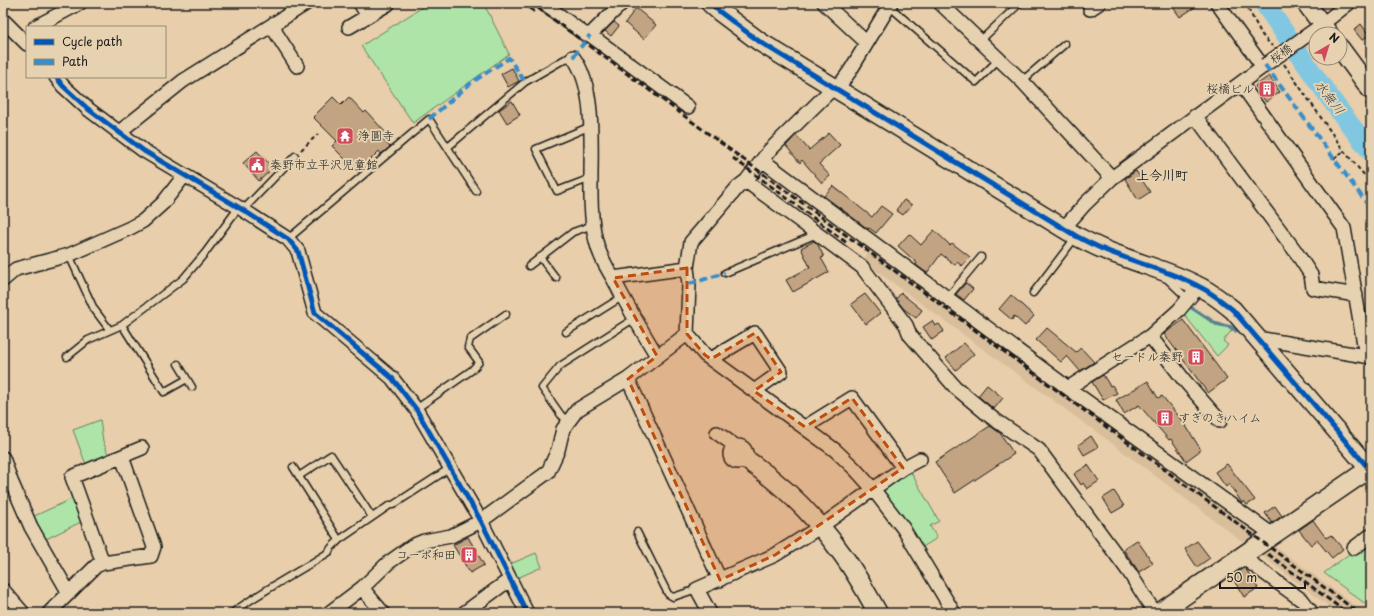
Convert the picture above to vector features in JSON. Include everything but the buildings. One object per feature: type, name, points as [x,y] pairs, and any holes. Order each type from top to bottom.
[{"type":"street","points":[[37,26],[80,3]]},
{"type":"street","points":[[118,133],[183,81],[307,3]]},
{"type":"street","points":[[360,3],[368,16]]},
{"type":"street","points":[[543,3],[590,35],[688,107]]},
{"type":"street","points":[[590,35],[622,3]]},
{"type":"street","points":[[824,3],[867,43]]},
{"type":"street","points":[[940,3],[1022,81],[1112,178]]},
{"type":"street","points":[[1217,3],[1264,66]]},
{"type":"street","points":[[1306,3],[1320,26]]},
{"type":"street","name":"桜橋","points":[[1325,26],[1350,3]]},
{"type":"street","points":[[349,27],[388,4]]},
{"type":"street","points":[[890,4],[850,71],[836,88],[769,151],[746,181],[738,187],[694,237],[690,248],[687,268],[689,284],[687,334],[700,350],[711,359],[805,427],[835,450],[855,469],[873,489],[903,528],[954,613]]},
{"type":"street","points":[[716,5],[760,42],[1070,233],[1114,254],[1156,269],[1194,292],[1233,310],[1370,470],[1159,613]]},
{"type":"street","points":[[3,20],[24,37]]},
{"type":"street","points":[[274,23],[276,33],[297,66]]},
{"type":"street","name":"桜橋","points":[[1070,233],[1085,204],[1112,178],[1264,66],[1308,38]]},
{"type":"street","points":[[573,57],[578,64],[585,82],[590,126],[593,225],[596,241],[605,263],[622,296],[657,356]]},
{"type":"street","points":[[1348,59],[1371,90]]},
{"type":"street","points":[[57,78],[63,86],[88,109],[118,133],[184,176],[241,208],[288,239],[298,251],[315,313],[392,378],[416,409],[481,521],[527,613]]},
{"type":"street","points":[[1241,84],[1344,228],[1369,357],[1257,338]]},
{"type":"street","points":[[1195,116],[1296,252],[1311,275],[1313,288],[1356,295]]},
{"type":"street","points":[[762,160],[1068,388],[1273,535]]},
{"type":"street","points":[[3,280],[16,269],[69,255],[143,221],[163,203],[184,176]]},
{"type":"street","points":[[746,181],[862,266],[906,325],[910,335],[955,387],[991,417],[1039,450],[1129,572],[1155,613]]},
{"type":"street","points":[[613,278],[687,268]]},
{"type":"street","points":[[1068,388],[1150,336],[1179,310],[1194,292]]},
{"type":"street","points":[[711,359],[755,332],[781,372],[754,391]]},
{"type":"street","points":[[329,613],[362,588],[388,562],[412,546],[424,541],[451,536],[481,521],[548,472],[558,450],[563,429],[577,410],[628,379],[687,334]]},
{"type":"street","points":[[1150,336],[1184,380],[1220,421]]},
{"type":"street","points":[[628,379],[720,580]]},
{"type":"street","points":[[805,427],[852,398],[903,468]]},
{"type":"street","points":[[718,433],[781,486],[803,507],[840,550],[878,613]]},
{"type":"street","points":[[103,563],[72,477],[142,448]]},
{"type":"street","points":[[49,613],[96,566],[103,563],[151,556],[154,547],[122,457]]},
{"type":"street","points":[[3,458],[7,482],[69,593]]},
{"type":"street","points":[[710,613],[697,589],[775,555],[820,527],[903,468],[920,460]]},
{"type":"street","points":[[1354,548],[1371,536]]},
{"type":"street","points":[[1241,556],[1303,601],[1312,613]]},
{"type":"street","points":[[464,613],[505,583]]},
{"type":"street","points":[[362,588],[383,613]]},
{"type":"street","points":[[3,590],[23,613]]},
{"type":"lane","points":[[980,41],[1020,3]]},
{"type":"lane","points":[[890,4],[976,82],[999,59]]},
{"type":"lane","points":[[1022,81],[1065,44]]},
{"type":"lane","points":[[448,147],[525,82],[565,59],[573,57]]},
{"type":"lane","points":[[288,239],[429,119],[476,191]]},
{"type":"lane","points":[[590,126],[536,148],[558,191],[591,178]]},
{"type":"lane","points":[[67,357],[88,340],[109,329],[122,325],[183,278],[205,254],[241,208],[295,156]]},
{"type":"lane","points":[[529,266],[573,232],[593,225]]},
{"type":"lane","points":[[1033,293],[1070,233]]},
{"type":"lane","points":[[725,273],[817,234]]},
{"type":"lane","points":[[69,255],[94,309],[109,329]]},
{"type":"lane","points":[[540,257],[556,278]]},
{"type":"lane","points":[[947,298],[981,258]]},
{"type":"lane","points":[[566,332],[622,296]]},
{"type":"lane","points":[[416,409],[472,370],[479,362],[468,347],[470,339],[506,314]]},
{"type":"lane","points":[[568,421],[539,391],[560,366],[635,318]]},
{"type":"lane","points":[[122,325],[164,392],[186,378]]},
{"type":"lane","points":[[178,364],[192,387]]},
{"type":"lane","points":[[299,476],[331,455],[372,517]]},
{"type":"lane","points":[[293,467],[339,540]]},
{"type":"lane","points":[[232,613],[250,600],[329,552],[339,540],[372,517],[450,468]]},
{"type":"lane","points":[[637,532],[668,594],[673,597],[697,589]]},
{"type":"path","points":[[1245,3],[1262,35],[1275,51]]},
{"type":"path","points":[[1284,63],[1344,151],[1371,183]]},
{"type":"path","points":[[295,156],[318,134]]},
{"type":"path","points":[[1334,159],[1344,151]]},
{"type":"highlighted area","points":[[687,268],[687,334],[705,355],[711,359],[755,333],[781,372],[754,391],[805,427],[852,398],[903,468],[775,555],[720,580],[628,379],[657,356],[613,278]]},
{"type":"shaded area","points":[[871,248],[1365,613],[1338,613],[1110,442],[863,261]]},
{"type":"green space","points":[[429,3],[482,3],[509,54],[413,123],[361,46]]},
{"type":"green space","points":[[1187,306],[1215,325],[1228,327],[1232,330],[1223,341],[1228,345],[1217,356],[1183,313]]},
{"type":"green space","points":[[100,420],[103,441],[109,457],[88,465],[85,462],[73,430]]},
{"type":"green space","points":[[909,469],[939,521],[930,526],[937,538],[921,548],[882,492],[883,486]]},
{"type":"green space","points":[[74,498],[83,521],[44,540],[32,517]]},
{"type":"green space","points":[[1366,541],[1371,545],[1371,608],[1324,573]]},
{"type":"green space","points":[[536,553],[542,567],[515,579],[508,565]]},
{"type":"waterway","name":"水無川","points":[[1264,3],[1329,97],[1371,151]]},
{"type":"waterway","points":[[1189,306],[1217,324],[1231,327],[1236,331]]},
{"type":"railway","points":[[522,3],[535,12]]},
{"type":"railway","points":[[531,3],[1359,613]]},
{"type":"railway","points":[[733,158],[847,243]]},
{"type":"railway","points":[[1268,554],[1347,613]]},
{"type":"marked path","points":[[573,57],[590,35]]},
{"type":"marked path","points":[[429,119],[471,83],[509,58],[525,82]]},
{"type":"marked path","points":[[1265,65],[1371,209]]},
{"type":"marked path","points":[[689,284],[725,273]]},
{"type":"cycle path","points":[[710,3],[760,42],[1076,236],[1109,252],[1189,281],[1216,297],[1233,310],[1371,471]]},
{"type":"cycle path","points":[[57,78],[63,86],[88,109],[144,151],[243,210],[288,239],[298,251],[315,313],[392,378],[416,409],[481,521],[527,613]]},
{"type":"place","name":"桜橋ビル","points":[[1267,89]]},
{"type":"place","name":"浄圓寺","points":[[345,136]]},
{"type":"place","name":"秦野市立平沢児童館","points":[[257,165]]},
{"type":"place","name":"セードル秦野","points":[[1196,357]]},
{"type":"place","name":"すぎのきハイム","points":[[1165,418]]},
{"type":"place","name":"コーポ和田","points":[[469,555]]},
{"type":"district","name":"上今川町","points":[[1162,175]]}]
